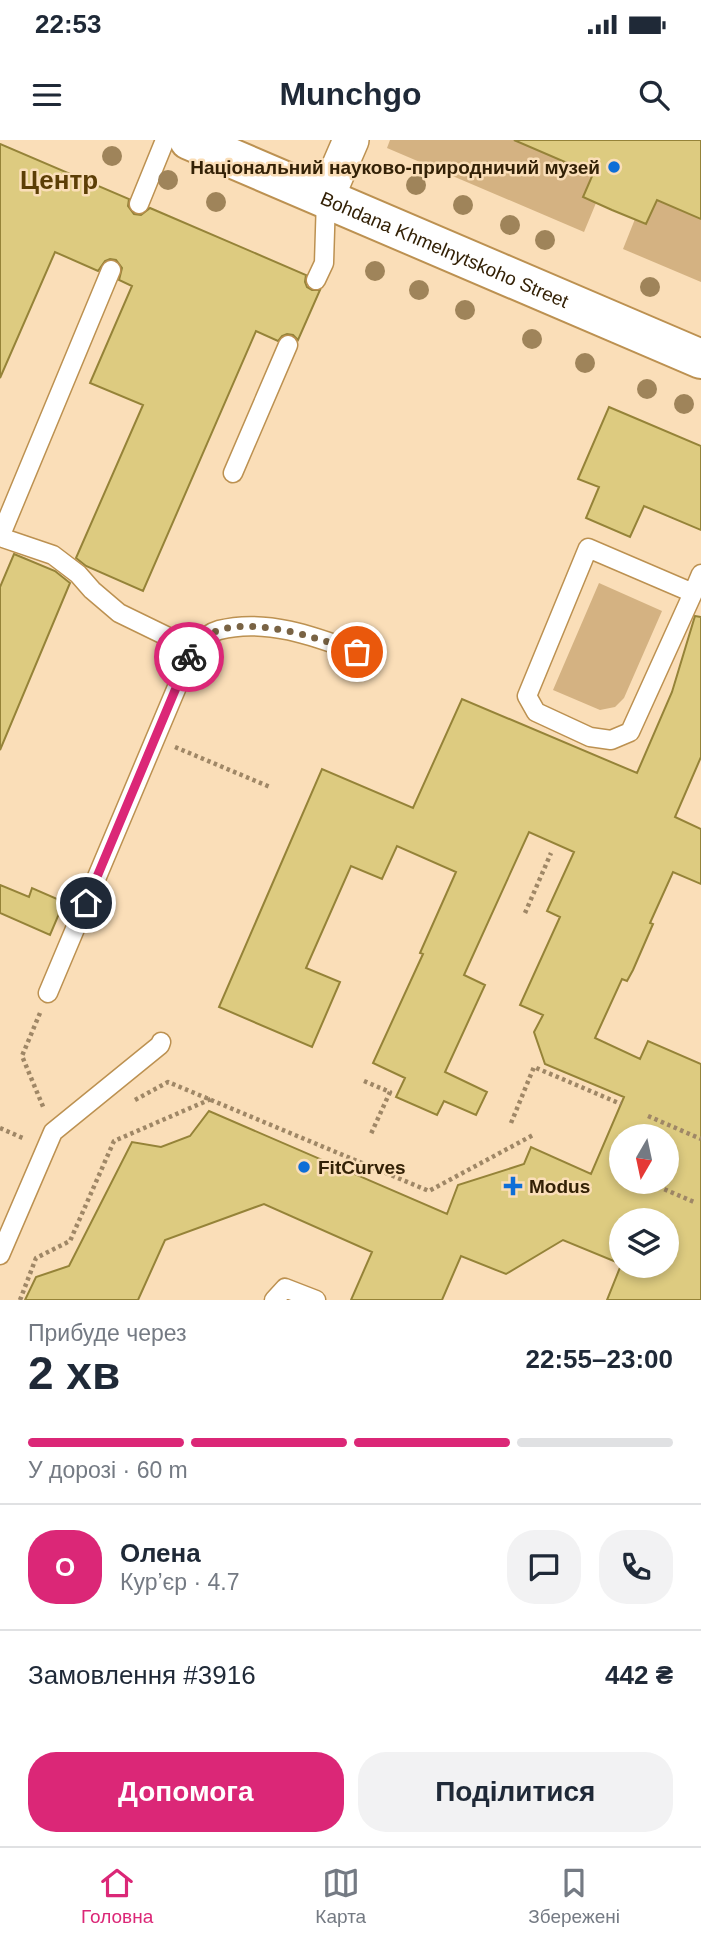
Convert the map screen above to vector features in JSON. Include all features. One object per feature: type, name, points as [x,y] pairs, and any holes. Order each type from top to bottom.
[{"type":"street","name":"Bohdana Khmelnytskoho Street","points":[[190,140],[701,359]]},
{"type":"street","points":[[326,198],[351,140]]},
{"type":"lane","points":[[139,204],[165,140]]},
{"type":"lane","points":[[316,280],[324,262],[326,198]]},
{"type":"lane","points":[[111,270],[0,537],[53,555],[78,574],[119,614],[193,649]]},
{"type":"lane","points":[[233,473],[288,345]]},
{"type":"lane","points":[[693,593],[588,548],[527,696],[536,712],[590,737],[611,740],[630,733],[693,593],[701,574]]},
{"type":"lane","points":[[48,993],[193,649],[202,639],[217,630],[251,626],[288,630],[357,652]]},
{"type":"lane","points":[[0,1255],[53,1132],[161,1042]]},
{"type":"lane","points":[[274,1300],[285,1288],[316,1300]]},
{"type":"path","points":[[155,739],[270,786]]},
{"type":"path","points":[[525,913],[551,853]]},
{"type":"path","points":[[48,993],[22,1056],[53,1132]]},
{"type":"path","points":[[511,1123],[534,1067],[621,1104]]},
{"type":"path","points":[[364,1081],[390,1092],[370,1136]]},
{"type":"path","points":[[168,1082],[429,1191],[535,1133]]},
{"type":"path","points":[[20,1300],[36,1258],[70,1241],[114,1141],[212,1099]]},
{"type":"path","points":[[648,1116],[701,1139]]},
{"type":"path","points":[[675,1194],[694,1202]]},
{"type":"shaded area","points":[[390,140],[514,140],[593,174],[596,203],[584,232],[387,148]]},
{"type":"shaded area","points":[[657,200],[701,219],[701,282],[623,249],[635,219],[646,224]]},
{"type":"shaded area","points":[[599,583],[662,611],[624,698],[615,707],[600,710],[553,690]]},
{"type":"building","points":[[514,140],[701,140],[701,219],[657,200],[646,224],[612,210],[583,197],[593,174]]},
{"type":"building","points":[[0,144],[129,199],[128,206],[134,214],[141,215],[150,208],[306,275],[307,287],[320,290],[298,340],[287,334],[278,341],[256,331],[143,591],[86,566],[76,558],[143,405],[90,383],[132,286],[119,280],[122,268],[116,260],[105,261],[98,271],[55,252],[0,378]]},
{"type":"building","points":[[609,407],[701,446],[701,530],[644,506],[630,537],[586,518],[599,487],[578,479]]},
{"type":"building","points":[[14,554],[55,571],[70,583],[0,750],[0,587]]},
{"type":"building","points":[[695,616],[701,617],[701,757],[675,817],[701,829],[701,884],[673,872],[633,970],[627,981],[622,979],[595,1038],[640,1059],[648,1041],[701,1064],[701,1300],[607,1300],[616,1278],[679,1278],[679,1208],[609,1208],[609,1259],[563,1240],[506,1274],[461,1256],[442,1300],[351,1300],[372,1252],[264,1204],[165,1240],[138,1300],[25,1300],[36,1277],[69,1266],[132,1142],[161,1147],[190,1136],[209,1111],[447,1214],[458,1185],[524,1164],[531,1147],[591,1174],[609,1132],[609,1194],[679,1194],[679,1124],[612,1124],[624,1097],[545,1064],[534,1032],[543,1015],[520,1005],[560,917],[547,911],[574,852],[529,832],[464,975],[485,985],[445,1072],[487,1092],[476,1115],[444,1101],[437,1115],[396,1097],[405,1078],[373,1063],[423,954],[420,953],[456,872],[397,846],[382,879],[351,866],[306,968],[340,982],[312,1047],[219,1007],[322,769],[413,808],[462,699],[637,773],[672,692]]},
{"type":"building","points":[[0,885],[29,897],[32,888],[64,902],[50,935],[0,913]]},
{"type":"way so far","points":[[189,657],[202,639],[217,630],[251,626],[288,630],[357,652]]},
{"type":"place","name":"Національний науково-природничий музей","points":[[614,167]]},
{"type":"place","name":"FitCurves","points":[[304,1167]]},
{"type":"place","name":"Modus","points":[[513,1186]]},
{"type":"district","name":"Центр","points":[[59,180]]},
{"type":"route","points":[[86,903],[189,657]]}]
